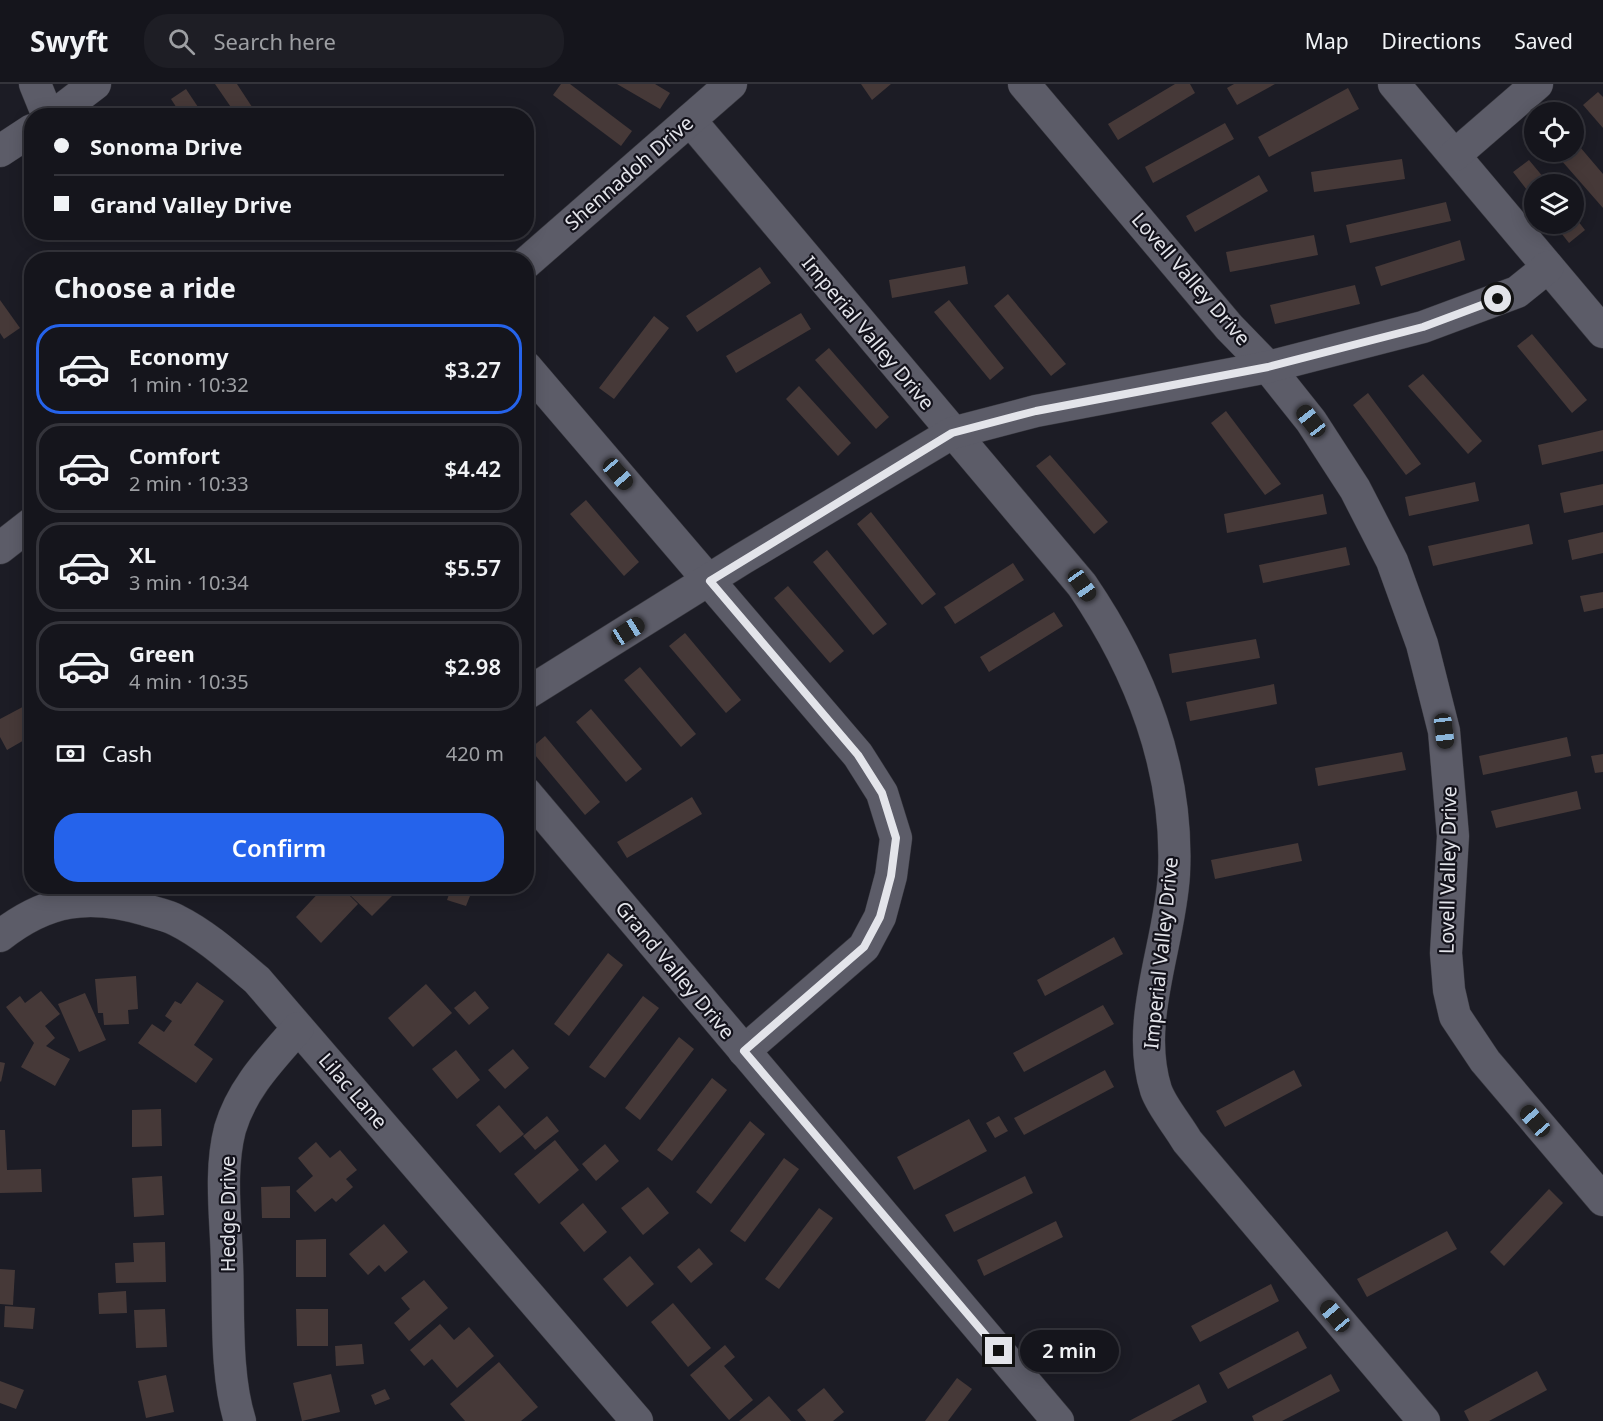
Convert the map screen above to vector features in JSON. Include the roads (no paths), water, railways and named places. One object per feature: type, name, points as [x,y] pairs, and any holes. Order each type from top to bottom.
[{"type":"street","points":[[35,84],[45,108]]},
{"type":"street","points":[[64,108],[95,84]]},
{"type":"street","name":"Shennadoh Drive","points":[[534,256],[731,84]]},
{"type":"street","name":"Lovell Valley Drive","points":[[1024,84],[1229,327],[1268,367],[1311,421],[1355,489],[1392,561],[1422,644],[1444,731],[1453,836],[1446,953],[1449,990],[1455,1016],[1485,1061],[1603,1200]]},
{"type":"street","points":[[1394,84],[1603,332]]},
{"type":"street","points":[[1455,154],[1537,84]]},
{"type":"street","name":"Imperial Valley Drive","points":[[690,120],[1088,595],[1108,624],[1135,675],[1155,725],[1170,794],[1174,873],[1166,938],[1151,1012],[1148,1055],[1157,1092],[1187,1140],[1424,1421]]},
{"type":"street","points":[[0,151],[24,135]]},
{"type":"street","points":[[534,689],[952,433],[1036,411],[1268,367],[1423,327],[1517,292],[1548,267]]},
{"type":"street","points":[[534,376],[858,755],[882,793],[896,838],[891,876],[880,917],[864,947],[744,1051]]},
{"type":"street","points":[[0,548],[24,530]]},
{"type":"street","name":"Grand Valley Drive","points":[[534,803],[1058,1421]]},
{"type":"street","name":"Lilac Lane","points":[[0,936],[13,926],[46,909],[89,894]]},
{"type":"street","name":"Lilac Lane","points":[[94,894],[175,919],[223,951],[257,980],[637,1421]]},
{"type":"street","name":"Hedge Drive","points":[[240,1421],[232,1370],[228,1288],[225,1181],[230,1130],[244,1094],[258,1072],[298,1028]]}]
